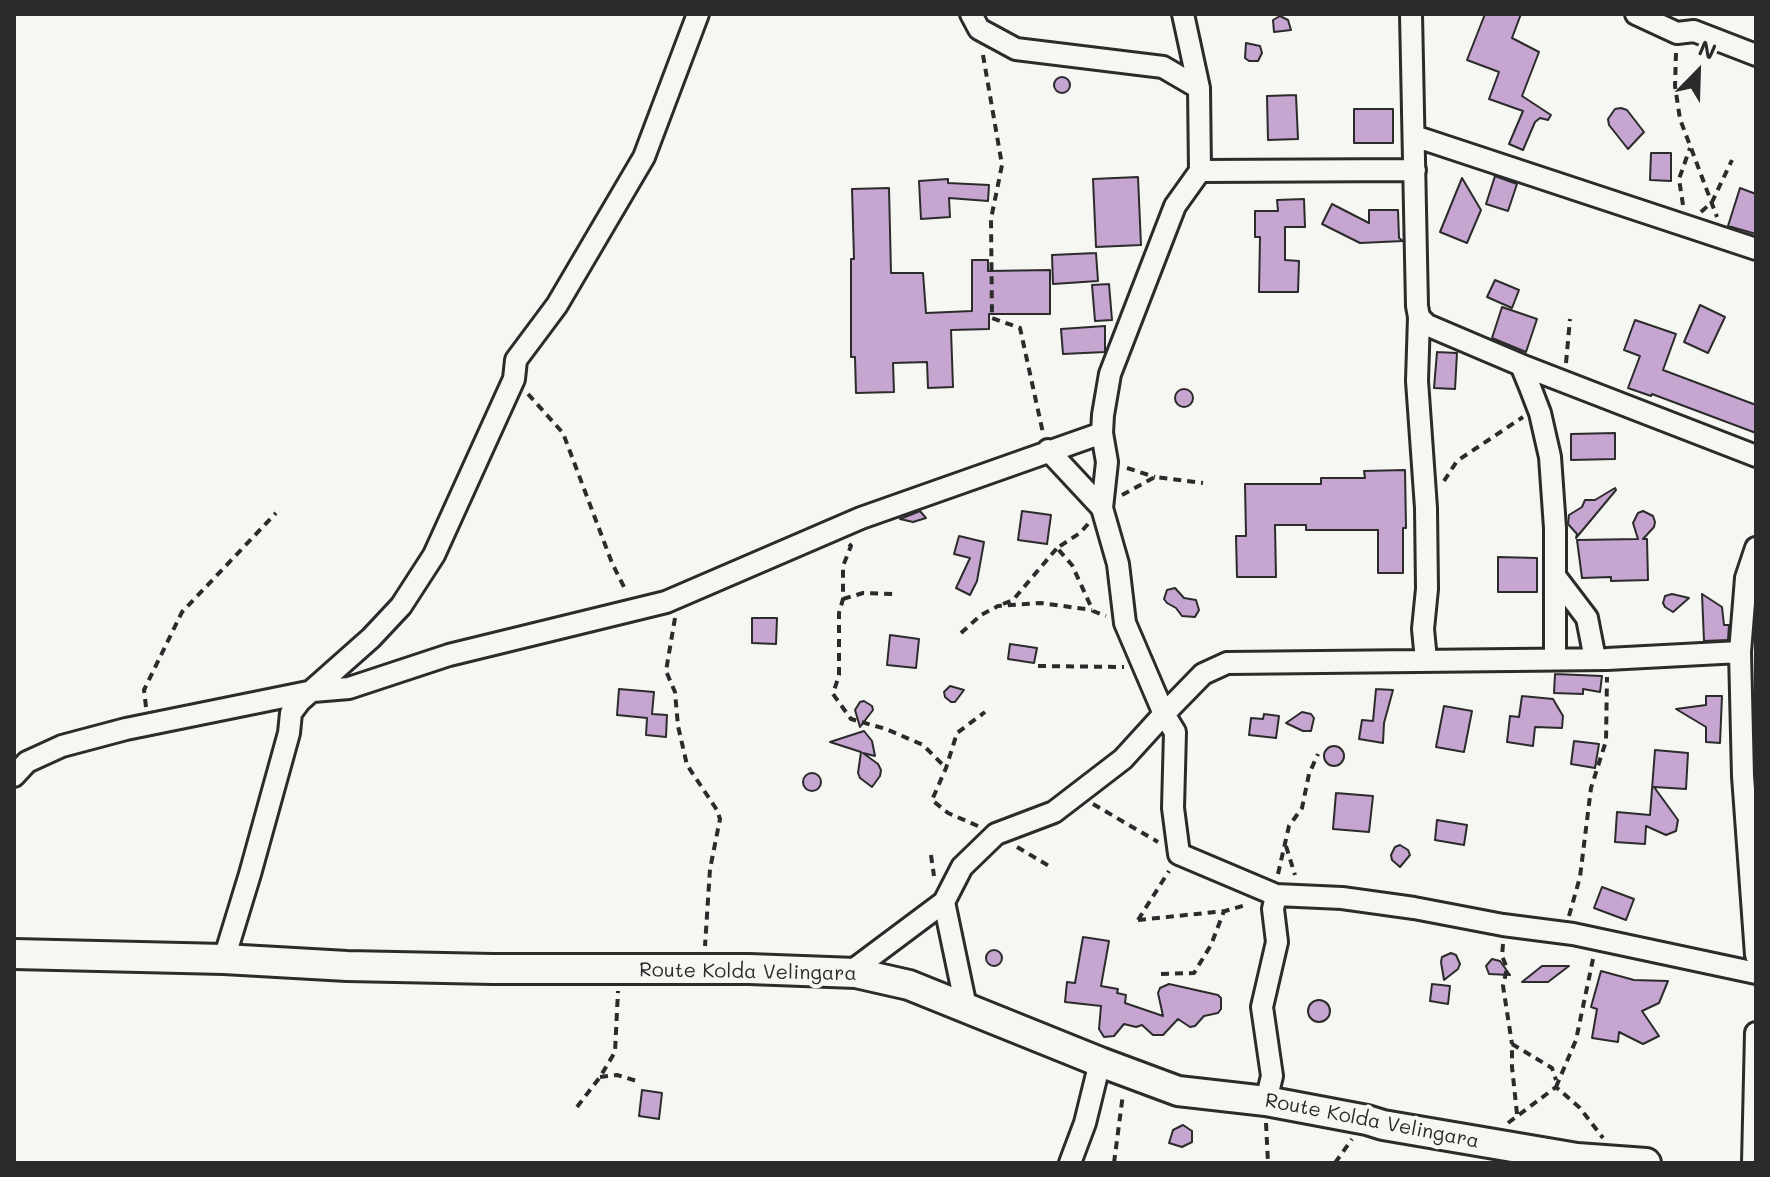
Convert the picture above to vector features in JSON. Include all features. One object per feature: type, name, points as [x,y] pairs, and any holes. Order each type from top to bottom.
[{"type":"main road","name":"Route Kolda Velingara","points":[[14,954],[224,959],[347,966],[849,973],[909,985],[1178,1091],[1266,1101],[1383,1125],[1577,1158],[1646,1163]]},
{"type":"street","points":[[224,959],[289,733],[291,713],[401,606],[434,555],[514,379],[516,360],[557,305],[644,157],[698,14]]},
{"type":"street","points":[[1183,14],[1199,88],[1200,171],[1175,206],[1110,374],[1102,433],[1107,462],[1102,508],[1118,564],[1125,623],[1164,714],[1175,732],[1173,808],[1179,854],[1276,895],[1304,894],[1414,908],[1503,925],[1573,934],[1756,973]]},
{"type":"street","points":[[1411,14],[1419,317],[1417,381],[1426,508],[1427,589],[1423,629],[1426,660]]},
{"type":"street","points":[[1636,14],[1677,33],[1694,31],[1756,55]]},
{"type":"street","points":[[975,22],[1016,49],[1163,67],[1199,88]]},
{"type":"street","points":[[1414,136],[1756,249]]},
{"type":"street","points":[[1200,171],[1415,170]]},
{"type":"street","points":[[1419,317],[1427,325],[1521,365],[1754,459]]},
{"type":"street","points":[[1521,365],[1538,408],[1550,457],[1555,659]]},
{"type":"street","points":[[14,776],[27,762],[62,746],[313,691],[349,688],[449,655],[666,602],[841,527],[1102,433]]},
{"type":"street","points":[[1048,450],[1102,508]]},
{"type":"street","points":[[1756,548],[1746,578],[1740,652],[1756,955]]},
{"type":"street","points":[[1555,576],[1587,618],[1601,659]]},
{"type":"street","points":[[849,973],[944,902],[962,867],[996,834],[1054,812],[1123,759],[1203,674],[1227,663],[1601,659],[1740,652]]},
{"type":"street","points":[[1266,1101],[1272,1076],[1262,1007],[1277,942],[1273,909],[1276,895]]},
{"type":"street","points":[[944,902],[966,1007]]},
{"type":"street","points":[[1753,1163],[1756,1033]]},
{"type":"street","points":[[1070,1163],[1085,1123],[1113,1067]]},
{"type":"path","points":[[975,22],[1002,165],[991,219],[992,318],[1020,328],[1048,450]]},
{"type":"path","points":[[1677,33],[1675,86],[1680,119],[1725,238]]},
{"type":"path","points":[[1687,226],[1679,179],[1690,148]]},
{"type":"path","points":[[1687,226],[1712,202],[1732,160]]},
{"type":"path","points":[[1564,382],[1570,319]]},
{"type":"path","points":[[514,379],[563,433],[612,563],[635,608]]},
{"type":"path","points":[[1426,508],[1457,461],[1538,408]]},
{"type":"path","points":[[1107,462],[1155,477]]},
{"type":"path","points":[[147,725],[144,690],[182,612],[276,513]]},
{"type":"path","points":[[841,527],[851,546],[843,566],[839,675],[833,694],[851,719],[886,729],[923,745],[946,768]]},
{"type":"path","points":[[961,633],[981,615],[1013,600],[1057,548]]},
{"type":"path","points":[[843,599],[863,593],[894,594]]},
{"type":"path","points":[[678,597],[666,671],[675,692],[678,726],[687,765],[720,819],[710,869],[703,969]]},
{"type":"path","points":[[998,606],[1041,603],[1093,611]]},
{"type":"path","points":[[1573,934],[1569,917],[1580,877],[1591,788],[1606,741],[1601,659]]},
{"type":"path","points":[[985,712],[957,733],[932,800],[948,813],[996,834],[1049,866]]},
{"type":"path","points":[[1054,812],[1093,804],[1179,854],[1138,920],[1225,911],[1276,895],[1289,826],[1302,808],[1309,774],[1318,754]]},
{"type":"path","points":[[1285,843],[1290,865],[1304,894]]},
{"type":"path","points":[[1161,974],[1194,973],[1211,945],[1225,911]]},
{"type":"path","points":[[1503,925],[1502,956],[1507,968],[1503,986],[1512,1044],[1517,1114]]},
{"type":"path","points":[[1487,1143],[1517,1114],[1556,1087],[1576,1040],[1598,939]]},
{"type":"path","points":[[577,1107],[615,1052],[617,969]]},
{"type":"path","points":[[1512,1044],[1552,1068],[1556,1087],[1580,1108],[1602,1134],[1610,1160]]},
{"type":"path","points":[[1113,1067],[1114,1163]]},
{"type":"path","points":[[600,1077],[617,1075],[640,1082]]},
{"type":"path","points":[[1266,1101],[1268,1163]]},
{"type":"building","points":[[1485,14],[1521,14],[1512,38],[1539,52],[1522,96],[1551,115],[1548,120],[1540,118],[1535,122],[1523,150],[1509,144],[1523,111],[1489,99],[1499,72],[1467,60]]},
{"type":"building","points":[[1280,16],[1288,20],[1291,30],[1274,32],[1273,20]]},
{"type":"building","points":[[1246,43],[1260,46],[1262,53],[1258,61],[1245,58]]},
{"type":"building","points":[[1059,77],[1065,77],[1070,85],[1068,91],[1059,93],[1054,88],[1054,82]]},
{"type":"building","points":[[1296,95],[1298,139],[1268,140],[1267,96]]},
{"type":"building","points":[[1354,109],[1393,109],[1393,143],[1354,143]]},
{"type":"building","points":[[1615,109],[1627,110],[1644,132],[1628,149],[1609,125],[1608,119]]},
{"type":"building","points":[[1651,153],[1671,153],[1671,181],[1650,180]]},
{"type":"building","points":[[1495,176],[1517,184],[1508,211],[1486,204]]},
{"type":"building","points":[[1138,177],[1141,245],[1096,247],[1093,179]]},
{"type":"building","points":[[1462,178],[1481,210],[1467,243],[1440,232]]},
{"type":"building","points":[[948,179],[948,183],[989,185],[988,201],[949,198],[950,217],[921,219],[919,181]]},
{"type":"building","points":[[889,188],[891,273],[923,273],[926,313],[972,311],[972,260],[988,260],[988,271],[1050,270],[1050,314],[989,314],[989,329],[951,330],[953,387],[928,388],[927,362],[893,363],[894,392],[856,393],[855,357],[851,357],[851,259],[854,259],[852,189]]},
{"type":"building","points":[[1740,188],[1756,194],[1756,234],[1728,226]]},
{"type":"building","points":[[1304,199],[1305,227],[1285,227],[1285,260],[1299,261],[1298,292],[1259,292],[1260,237],[1255,237],[1255,211],[1278,211],[1277,200]]},
{"type":"building","points":[[1332,204],[1369,223],[1369,210],[1398,210],[1399,238],[1403,241],[1360,243],[1322,224]]},
{"type":"building","points":[[1096,253],[1098,281],[1053,284],[1052,255]]},
{"type":"building","points":[[1495,280],[1519,290],[1512,308],[1487,297]]},
{"type":"building","points":[[1109,284],[1112,320],[1095,321],[1092,285]]},
{"type":"building","points":[[1700,305],[1725,317],[1708,353],[1684,342]]},
{"type":"building","points":[[1502,307],[1537,319],[1526,352],[1492,338]]},
{"type":"building","points":[[1635,320],[1676,334],[1663,370],[1756,405],[1756,433],[1628,388],[1640,356],[1624,350]]},
{"type":"building","points":[[1105,326],[1105,352],[1063,354],[1061,329]]},
{"type":"building","points":[[1437,352],[1457,353],[1455,389],[1434,388]]},
{"type":"building","points":[[1180,389],[1188,389],[1193,398],[1191,405],[1180,407],[1175,402],[1175,394]]},
{"type":"building","points":[[1615,433],[1615,459],[1571,460],[1571,434]]},
{"type":"building","points":[[1405,470],[1403,573],[1378,573],[1378,530],[1306,530],[1306,525],[1275,525],[1276,577],[1237,577],[1236,536],[1246,536],[1245,484],[1321,484],[1321,478],[1365,478],[1364,471]]},
{"type":"building","points":[[1615,488],[1576,538],[1577,534],[1568,524],[1569,515],[1582,507],[1585,500],[1595,500]]},
{"type":"building","points":[[920,511],[926,518],[913,522],[900,519]]},
{"type":"building","points":[[1022,511],[1051,515],[1047,544],[1018,540]]},
{"type":"building","points":[[1643,511],[1653,516],[1655,522],[1643,539],[1647,539],[1648,580],[1582,578],[1577,540],[1638,539],[1633,523],[1638,513]]},
{"type":"building","points":[[959,536],[984,542],[977,581],[970,595],[956,588],[970,558],[954,554]]},
{"type":"building","points":[[1498,557],[1537,558],[1537,592],[1498,592]]},
{"type":"building","points":[[1175,588],[1184,598],[1196,600],[1199,610],[1195,617],[1182,616],[1164,599],[1167,590]]},
{"type":"building","points":[[1672,594],[1689,598],[1673,612],[1663,603],[1665,596]]},
{"type":"building","points":[[1702,594],[1722,607],[1724,625],[1729,625],[1728,640],[1704,641]]},
{"type":"building","points":[[752,618],[777,618],[776,644],[752,643]]},
{"type":"building","points":[[890,635],[919,639],[916,668],[887,665]]},
{"type":"building","points":[[1010,644],[1037,648],[1034,663],[1008,659]]},
{"type":"building","points":[[1555,674],[1602,676],[1600,692],[1583,689],[1583,694],[1554,693]]},
{"type":"building","points":[[950,686],[964,690],[955,702],[945,697],[944,692]]},
{"type":"building","points":[[619,689],[654,692],[652,714],[667,715],[666,737],[646,735],[647,718],[617,715]]},
{"type":"building","points":[[1376,689],[1393,690],[1384,723],[1383,743],[1359,739],[1362,720],[1373,721]]},
{"type":"building","points":[[1522,696],[1553,699],[1563,716],[1562,728],[1535,727],[1533,746],[1507,742],[1510,716],[1519,717]]},
{"type":"building","points":[[1706,696],[1722,696],[1720,743],[1706,742],[1706,727],[1676,709],[1706,705]]},
{"type":"building","points":[[864,701],[873,710],[860,727],[855,710]]},
{"type":"building","points":[[1444,706],[1472,711],[1464,752],[1436,747]]},
{"type":"building","points":[[1302,712],[1314,718],[1311,731],[1303,731],[1286,723]]},
{"type":"building","points":[[1264,714],[1279,716],[1276,738],[1249,735],[1251,718],[1263,719]]},
{"type":"building","points":[[864,731],[872,741],[875,756],[863,753],[881,770],[872,787],[858,773],[861,752],[830,742]]},
{"type":"building","points":[[1574,741],[1599,744],[1595,768],[1571,764]]},
{"type":"building","points":[[1334,746],[1341,749],[1344,756],[1341,763],[1334,766],[1327,763],[1324,756],[1327,749]]},
{"type":"building","points":[[1655,750],[1688,753],[1686,789],[1654,787],[1678,820],[1676,831],[1666,835],[1646,826],[1645,844],[1615,842],[1617,812],[1650,815]]},
{"type":"building","points":[[812,773],[821,782],[812,791],[803,782]]},
{"type":"building","points":[[1336,793],[1373,796],[1369,832],[1333,829]]},
{"type":"building","points":[[1437,820],[1467,825],[1464,845],[1435,840]]},
{"type":"building","points":[[1400,845],[1410,855],[1400,867],[1391,855]]},
{"type":"building","points":[[1602,887],[1634,899],[1626,920],[1594,908]]},
{"type":"building","points":[[1083,937],[1109,941],[1101,986],[1118,989],[1117,993],[1126,995],[1125,1003],[1163,1016],[1158,993],[1160,988],[1169,984],[1218,995],[1221,1009],[1218,1013],[1204,1016],[1195,1026],[1190,1027],[1178,1019],[1163,1035],[1153,1035],[1142,1025],[1124,1024],[1114,1036],[1104,1037],[1099,1029],[1101,1006],[1065,1002],[1067,982],[1075,983]]},
{"type":"building","points":[[991,950],[997,950],[1002,958],[1000,964],[991,966],[986,961],[986,955]]},
{"type":"building","points":[[1451,953],[1456,955],[1460,964],[1444,980],[1442,957]]},
{"type":"building","points":[[1492,959],[1500,961],[1510,975],[1489,974],[1486,966]]},
{"type":"building","points":[[1542,966],[1569,966],[1548,982],[1522,982]]},
{"type":"building","points":[[1601,971],[1634,980],[1668,981],[1659,1003],[1642,1011],[1659,1036],[1643,1044],[1619,1032],[1618,1042],[1592,1038],[1597,1009],[1591,1007]]},
{"type":"building","points":[[1432,984],[1450,986],[1448,1004],[1430,1001]]},
{"type":"building","points":[[1319,1000],[1327,1003],[1330,1011],[1327,1019],[1319,1022],[1311,1019],[1308,1011],[1311,1003]]},
{"type":"building","points":[[642,1090],[662,1093],[659,1119],[639,1116]]},
{"type":"building","points":[[1183,1125],[1192,1131],[1192,1142],[1182,1147],[1169,1143],[1173,1130]]}]
